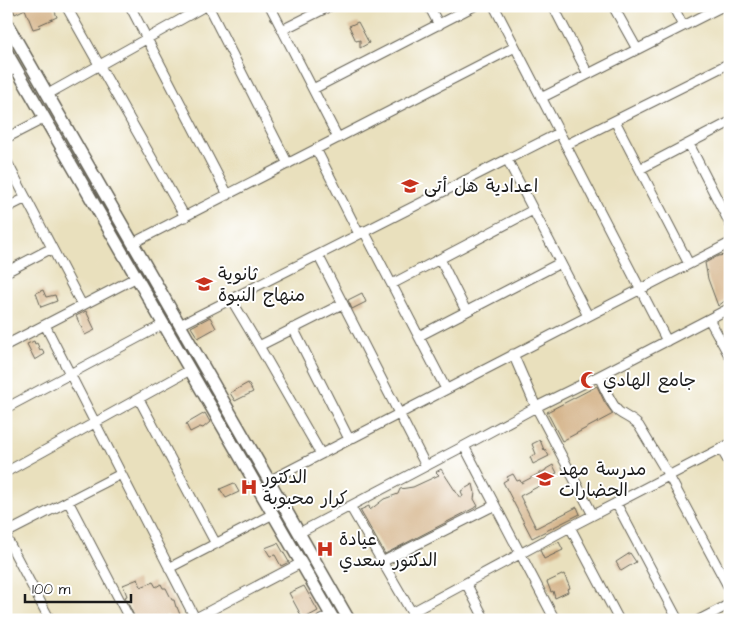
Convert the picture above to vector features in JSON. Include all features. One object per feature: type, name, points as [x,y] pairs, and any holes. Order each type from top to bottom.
[{"type":"street","points":[[66,6],[185,217]]},
{"type":"street","points":[[130,6],[228,195]]},
{"type":"street","points":[[48,94],[206,6],[288,164]]},
{"type":"street","points":[[270,6],[338,138]]},
{"type":"street","points":[[282,30],[330,6]]},
{"type":"street","points":[[429,6],[438,24]]},
{"type":"street","points":[[312,89],[474,6]]},
{"type":"street","points":[[494,6],[667,341]]},
{"type":"street","points":[[552,6],[588,74]]},
{"type":"street","points":[[613,6],[637,49]]},
{"type":"street","points":[[673,6],[683,26]]},
{"type":"street","points":[[541,98],[722,6]]},
{"type":"street","points":[[6,22],[9,32],[48,94],[349,620]]},
{"type":"street","points":[[133,244],[515,47]]},
{"type":"street","points":[[6,50],[11,70],[45,118],[301,563],[329,618]]},
{"type":"street","points":[[566,146],[730,63]]},
{"type":"street","points":[[6,138],[45,118]]},
{"type":"street","points":[[614,121],[689,264]]},
{"type":"street","points":[[640,169],[730,122]]},
{"type":"street","points":[[180,325],[559,133]]},
{"type":"street","points":[[689,144],[730,224]]},
{"type":"street","points":[[316,149],[392,284],[446,389]]},
{"type":"street","points":[[507,159],[588,316]]},
{"type":"street","points":[[6,160],[82,305]]},
{"type":"street","points":[[6,208],[26,198]]},
{"type":"street","points":[[392,284],[533,210]]},
{"type":"street","points":[[269,481],[730,243]]},
{"type":"street","points":[[6,272],[52,248]]},
{"type":"street","points":[[318,255],[426,466]]},
{"type":"street","points":[[440,259],[466,311]]},
{"type":"street","points":[[419,336],[560,262]]},
{"type":"street","points":[[6,345],[137,277]]},
{"type":"street","points":[[231,299],[321,454]]},
{"type":"street","points":[[259,346],[342,304]]},
{"type":"street","points":[[299,533],[536,407],[730,308]]},
{"type":"street","points":[[709,318],[730,357]]},
{"type":"street","points":[[6,408],[164,324]]},
{"type":"street","points":[[45,325],[193,619],[301,563]]},
{"type":"street","points":[[293,328],[349,439]]},
{"type":"street","points":[[513,354],[536,407],[593,515]]},
{"type":"street","points":[[6,472],[190,370]]},
{"type":"street","points":[[599,376],[615,406],[639,426],[730,590]]},
{"type":"street","points":[[139,399],[216,544]]},
{"type":"street","points":[[214,411],[221,412],[225,408],[225,404]]},
{"type":"street","points":[[229,437],[231,431],[241,431]]},
{"type":"street","points":[[464,446],[555,620]]},
{"type":"street","points":[[350,506],[414,616],[466,583],[520,553],[726,446],[730,464]]},
{"type":"street","points":[[50,620],[6,535],[121,474]]},
{"type":"street","points":[[68,501],[130,620]]},
{"type":"street","points":[[616,503],[678,620]]},
{"type":"street","points":[[382,562],[495,505]]},
{"type":"street","points":[[169,568],[273,514]]},
{"type":"street","points":[[570,527],[619,620]]},
{"type":"street","points":[[466,583],[485,620]]},
{"type":"street","points":[[699,620],[730,604]]},
{"type":"building","points":[[12,6],[53,6],[57,17],[33,29],[25,9],[15,14]]},
{"type":"building","points":[[358,22],[369,43],[360,48],[360,40],[356,41],[349,26]]},
{"type":"building","points":[[730,250],[730,297],[718,306],[708,279],[705,263],[718,256],[725,255],[724,253]]},
{"type":"building","points":[[43,290],[46,297],[55,295],[57,301],[41,307],[36,293]]},
{"type":"building","points":[[362,293],[366,302],[352,309],[348,300]]},
{"type":"building","points":[[86,311],[95,330],[85,335],[76,316]]},
{"type":"building","points":[[210,317],[216,328],[198,338],[191,327]]},
{"type":"building","points":[[34,341],[45,354],[35,360],[27,344]]},
{"type":"building","points":[[248,383],[253,392],[235,401],[230,393]]},
{"type":"building","points":[[597,386],[613,414],[562,441],[547,412]]},
{"type":"building","points":[[205,413],[210,422],[203,428],[200,427],[190,432],[186,424]]},
{"type":"building","points":[[540,440],[549,456],[533,464],[530,457],[536,454],[532,444]]},
{"type":"building","points":[[553,465],[557,473],[543,480],[545,483],[520,496],[536,528],[577,507],[580,514],[532,538],[503,482],[513,474],[517,481],[520,480],[521,483]]},
{"type":"building","points":[[441,469],[460,498],[463,496],[461,491],[473,484],[474,499],[478,506],[385,554],[360,510],[369,506],[370,510],[384,499],[398,494],[400,489],[413,487],[439,475],[436,472]]},
{"type":"building","points":[[234,483],[239,492],[226,498],[220,489]]},
{"type":"building","points":[[559,542],[563,550],[544,559],[540,550]]},
{"type":"building","points":[[278,543],[289,562],[281,566],[275,555],[270,556],[265,548]]},
{"type":"building","points":[[630,553],[636,562],[621,571],[616,562]]},
{"type":"building","points":[[564,574],[570,588],[567,589],[568,592],[555,598],[547,582]]},
{"type":"building","points":[[138,579],[141,587],[153,582],[156,587],[161,584],[163,588],[166,588],[172,600],[174,600],[181,617],[171,620],[168,615],[156,620],[136,620],[125,597],[127,596],[123,585]]},
{"type":"building","points":[[304,586],[318,611],[303,619],[289,593]]},
{"type":"place","name":"اعدادية هل أتى","points":[[410,186]]},
{"type":"place","name":"ثانوية منهاج النبوة","points":[[204,284]]},
{"type":"place","name":"جامع الهادي","points":[[589,380]]},
{"type":"place","name":"مدرسة مهد الحضارات","points":[[545,479]]},
{"type":"place","name":"الدكتور كرار محبوبة","points":[[249,487]]},
{"type":"place","name":"عيادة الدكتور سعدي","points":[[325,549]]}]
